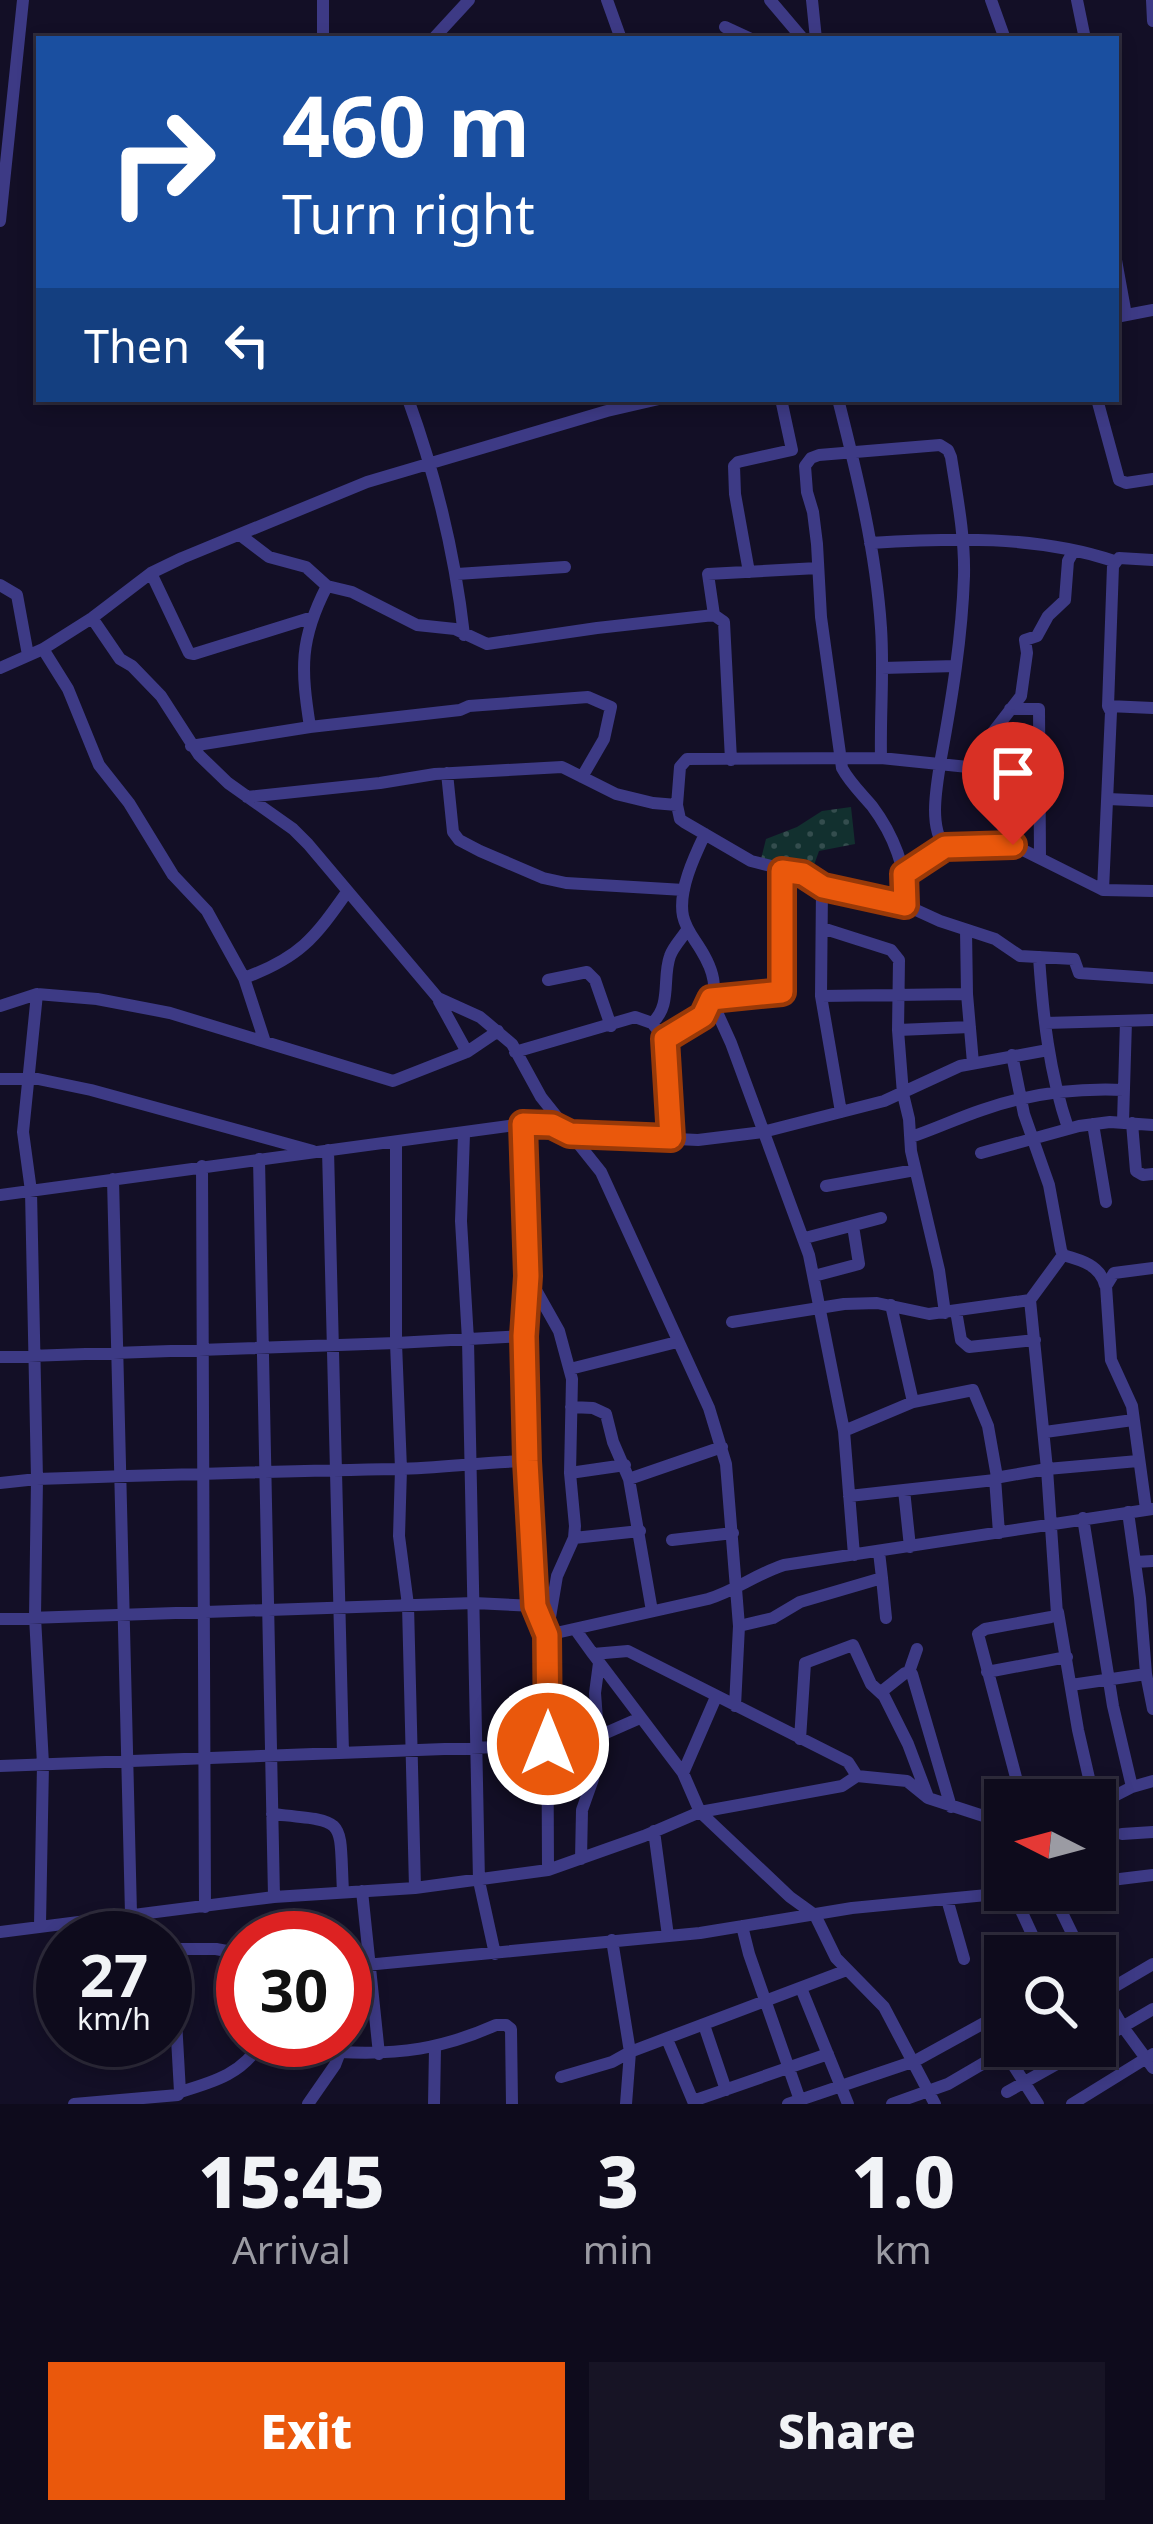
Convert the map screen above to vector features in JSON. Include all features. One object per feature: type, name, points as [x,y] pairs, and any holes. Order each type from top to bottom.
[{"type":"street","points":[[0,220],[23,0]]},
{"type":"street","points":[[323,0],[323,36]]},
{"type":"street","points":[[437,36],[469,0]]},
{"type":"street","points":[[607,0],[619,36]]},
{"type":"street","points":[[770,0],[800,36]]},
{"type":"street","points":[[812,0],[816,36]]},
{"type":"street","points":[[991,0],[1004,36]]},
{"type":"street","points":[[1077,0],[1084,36]]},
{"type":"street","points":[[1152,0],[1153,21]]},
{"type":"street","points":[[725,27],[745,36]]},
{"type":"street","points":[[1121,316],[1151,312]]},
{"type":"street","points":[[409,402],[431,462],[457,574],[464,635]]},
{"type":"street","points":[[0,668],[43,650],[152,573],[182,558],[367,482],[646,402]]},
{"type":"street","points":[[749,572],[734,466],[791,450],[782,402]]},
{"type":"street","points":[[839,402],[870,543],[882,630],[881,758]]},
{"type":"street","points":[[1097,402],[1119,480],[1153,479]]},
{"type":"street","points":[[905,905],[904,874],[892,840],[877,813],[848,779],[842,759],[805,466],[819,455],[940,445],[952,457],[964,572],[935,829],[945,847]]},
{"type":"street","points":[[240,536],[269,557],[306,567],[327,586],[352,592],[417,625],[449,627],[487,644],[714,615],[724,622],[731,760]]},
{"type":"street","points":[[870,543],[1018,541],[1114,561],[1153,560]]},
{"type":"street","points":[[975,770],[987,740],[1022,691],[1025,640],[1037,636],[1064,600],[1073,552]]},
{"type":"street","points":[[1103,890],[1114,561]]},
{"type":"street","points":[[457,574],[565,567]]},
{"type":"street","points":[[714,615],[708,574],[818,568]]},
{"type":"street","points":[[152,573],[189,653],[313,617]]},
{"type":"street","points":[[0,585],[17,595],[28,655]]},
{"type":"street","points":[[310,727],[303,653],[327,586]]},
{"type":"street","points":[[92,618],[120,659],[161,696],[191,746],[227,783],[293,829],[438,998],[467,1052]]},
{"type":"street","points":[[43,650],[68,689],[99,765],[173,874],[207,911],[244,978],[265,1042]]},
{"type":"street","points":[[882,668],[956,666]]},
{"type":"street","points":[[191,746],[469,706],[588,697],[611,707],[604,739],[582,777]]},
{"type":"street","points":[[1108,706],[1153,708]]},
{"type":"street","points":[[1010,709],[1039,709],[1040,857]]},
{"type":"street","points":[[1013,845],[997,816],[992,786],[975,770],[881,758],[683,762],[677,805],[680,819],[751,860],[803,874],[823,887],[905,905],[995,939],[1020,956],[1074,959],[1079,973],[1153,978]]},
{"type":"street","points":[[247,797],[447,773],[562,767],[632,799],[677,805]]},
{"type":"street","points":[[447,773],[453,832],[480,851],[566,883],[684,890]]},
{"type":"street","points":[[1108,799],[1153,801]]},
{"type":"street","points":[[665,1039],[703,1016],[715,983],[687,930],[681,902],[705,834]]},
{"type":"street","points":[[904,874],[945,847],[1013,845],[1103,890],[1153,891]]},
{"type":"street","points":[[711,999],[782,992],[782,871]]},
{"type":"street","points":[[823,887],[821,996],[841,1112]]},
{"type":"street","points":[[244,978],[295,954],[321,929],[347,892]]},
{"type":"street","points":[[822,928],[857,937],[896,954],[899,960],[898,1030],[915,1170],[950,1312],[963,1345],[1035,1340]]},
{"type":"street","points":[[966,929],[973,1063]]},
{"type":"street","points":[[652,1024],[664,1003],[670,955],[687,930]]},
{"type":"street","points":[[1039,957],[1048,1050],[1068,1128]]},
{"type":"street","points":[[548,980],[587,972],[596,980],[610,1026]]},
{"type":"street","points":[[0,1006],[37,994],[97,999],[170,1013],[393,1081],[467,1052],[498,1031]]},
{"type":"street","points":[[37,994],[23,1132],[31,1191],[35,1356],[35,1617],[43,1764],[40,1911]]},
{"type":"street","points":[[821,996],[967,994]]},
{"type":"street","points":[[438,998],[480,1017],[512,1044],[541,1097],[601,1172],[709,1408],[726,1464],[734,1533],[739,1626],[735,1706]]},
{"type":"street","points":[[711,999],[805,1238],[844,1431],[854,1556]]},
{"type":"street","points":[[515,1052],[634,1017],[652,1024],[665,1039],[671,1138]]},
{"type":"street","points":[[1046,1023],[1153,1020]]},
{"type":"street","points":[[1126,1021],[1124,1090],[1136,1171],[1153,1174]]},
{"type":"street","points":[[898,1030],[970,1027]]},
{"type":"street","points":[[0,1195],[523,1124],[552,1125],[570,1134],[698,1140],[763,1132],[903,1094],[946,1070],[1048,1050]]},
{"type":"street","points":[[1012,1055],[1064,1255],[1030,1300],[1058,1612],[1090,1779]]},
{"type":"street","points":[[0,1079],[26,1078],[144,1102],[323,1151]]},
{"type":"street","points":[[911,1137],[1021,1100],[1093,1089],[1124,1090]]},
{"type":"street","points":[[523,1124],[527,1461],[535,1606],[547,1635]]},
{"type":"street","points":[[1093,1124],[1106,1202]]},
{"type":"street","points":[[981,1153],[1068,1128],[1153,1124]]},
{"type":"street","points":[[464,1134],[460,1221],[468,1340],[479,1881],[495,1954]]},
{"type":"street","points":[[396,1142],[399,1537],[407,1605],[415,1888]]},
{"type":"street","points":[[323,1151],[344,1753]]},
{"type":"street","points":[[259,1159],[274,1897]]},
{"type":"street","points":[[202,1166],[205,1907]]},
{"type":"street","points":[[826,1186],[915,1170]]},
{"type":"street","points":[[113,1179],[131,1911]]},
{"type":"street","points":[[805,1238],[880,1218]]},
{"type":"street","points":[[814,1276],[859,1264],[853,1226]]},
{"type":"street","points":[[547,1635],[708,1599],[784,1564],[1149,1509],[1132,1406],[1111,1360],[1103,1276],[1083,1260],[1064,1255]]},
{"type":"street","points":[[1106,1286],[1114,1273],[1153,1268]]},
{"type":"street","points":[[528,1276],[559,1331],[570,1369],[574,1538],[557,1576],[547,1635],[548,1870]]},
{"type":"street","points":[[732,1322],[820,1307],[877,1303],[929,1314],[1030,1300]]},
{"type":"street","points":[[891,1305],[914,1402]]},
{"type":"street","points":[[0,1357],[524,1336]]},
{"type":"street","points":[[570,1369],[677,1342]]},
{"type":"street","points":[[844,1431],[914,1402],[973,1390],[988,1426],[999,1533]]},
{"type":"street","points":[[571,1407],[606,1414],[627,1472],[652,1611]]},
{"type":"street","points":[[1045,1432],[1133,1420]]},
{"type":"street","points":[[570,1473],[627,1472],[722,1447]]},
{"type":"street","points":[[849,1496],[1138,1460]]},
{"type":"street","points":[[0,1483],[527,1461]]},
{"type":"street","points":[[904,1490],[910,1547]]},
{"type":"street","points":[[1128,1511],[1152,1706]]},
{"type":"street","points":[[1083,1518],[1108,1679],[1132,1787]]},
{"type":"street","points":[[574,1538],[640,1531]]},
{"type":"street","points":[[672,1540],[734,1533]]},
{"type":"street","points":[[880,1552],[886,1618]]},
{"type":"street","points":[[1135,1562],[1153,1562]]},
{"type":"street","points":[[739,1626],[882,1578]]},
{"type":"street","points":[[0,1619],[474,1603],[535,1606]]},
{"type":"street","points":[[1016,1779],[977,1639],[980,1632],[1058,1612]]},
{"type":"street","points":[[575,1629],[682,1773],[700,1812],[814,1915],[847,1970],[884,2007],[933,2098]]},
{"type":"street","points":[[800,1739],[804,1668],[808,1661],[853,1645],[908,1744],[928,1798]]},
{"type":"street","points":[[880,1692],[909,1672],[917,1648]]},
{"type":"street","points":[[596,1658],[628,1651],[848,1762],[857,1776]]},
{"type":"street","points":[[987,1672],[1066,1657]]},
{"type":"street","points":[[581,1859],[582,1810],[593,1779],[599,1736],[596,1658]]},
{"type":"street","points":[[909,1672],[951,1807]]},
{"type":"street","points":[[1071,1685],[1146,1675]]},
{"type":"street","points":[[682,1773],[716,1697]]},
{"type":"street","points":[[599,1736],[640,1718]]},
{"type":"street","points":[[0,1766],[548,1744]]},
{"type":"street","points":[[163,1911],[274,1897],[415,1888],[548,1870],[700,1812],[842,1786],[857,1776],[907,1781],[928,1798],[984,1817]]},
{"type":"street","points":[[1116,1794],[1153,1780]]},
{"type":"street","points":[[272,1814],[334,1824],[340,1834],[343,1892]]},
{"type":"street","points":[[654,1831],[668,1936]]},
{"type":"street","points":[[1122,1834],[1153,1832]]},
{"type":"street","points":[[1116,1879],[1153,1875]]},
{"type":"street","points":[[362,1891],[364,1911]]},
{"type":"street","points":[[372,1965],[668,1936],[852,1908],[984,1896]]},
{"type":"street","points":[[947,1899],[964,1959]]},
{"type":"street","points":[[0,1932],[36,1926]]},
{"type":"street","points":[[742,1926],[797,2102],[915,2061],[984,2023]]},
{"type":"street","points":[[612,1940],[630,2052],[626,2104]]},
{"type":"street","points":[[1116,1986],[1153,1964]]},
{"type":"street","points":[[560,2077],[612,2062],[847,1970]]},
{"type":"street","points":[[801,1988],[848,2104]]},
{"type":"street","points":[[372,1995],[380,2054]]},
{"type":"street","points":[[1116,2031],[1153,2009]]},
{"type":"street","points":[[1072,2104],[1151,2060],[1116,2018]]},
{"type":"street","points":[[372,2053],[435,2048],[506,2025],[512,2042],[512,2104]]},
{"type":"street","points":[[704,2025],[726,2090]]},
{"type":"street","points":[[667,2038],[691,2100],[828,2054]]},
{"type":"street","points":[[434,2104],[435,2048]]},
{"type":"street","points":[[892,2104],[933,2098],[984,2063]]},
{"type":"street","points":[[178,2067],[180,2092]]},
{"type":"street","points":[[74,2104],[174,2097],[239,2067]]},
{"type":"street","points":[[312,2102],[334,2067]]},
{"type":"street","points":[[1017,2067],[1038,2104]]},
{"type":"street","points":[[1007,2092],[1052,2067]]},
{"type":"green space","points":[[851,807],[855,844],[819,851],[814,865],[776,866],[761,859],[766,839],[822,811]]},
{"type":"route","points":[[548,1744],[547,1635],[535,1606],[527,1461],[523,1124],[552,1125],[570,1134],[671,1138],[665,1039],[703,1016],[711,999],[782,992],[782,871],[803,874],[823,887],[905,905],[904,874],[932,854],[945,847],[1013,845]]}]
